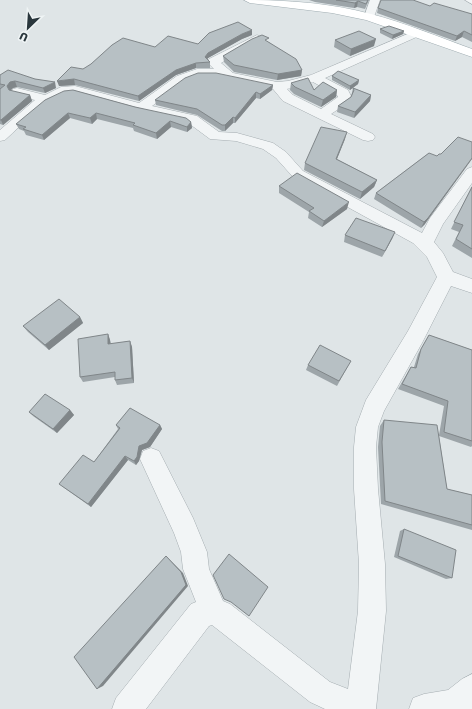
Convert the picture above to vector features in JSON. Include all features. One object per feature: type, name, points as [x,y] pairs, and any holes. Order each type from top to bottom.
[{"type":"main road","points":[[257,0],[332,10],[369,17],[472,53]]},
{"type":"street","points":[[369,17],[375,0]]},
{"type":"street","points":[[141,108],[186,77],[206,72],[277,86],[288,86],[316,78],[417,33]]},
{"type":"street","points":[[229,76],[212,62],[247,42],[259,37]]},
{"type":"street","points":[[316,78],[343,93],[345,96],[344,99],[321,115]]},
{"type":"street","points":[[277,86],[288,98],[368,137]]},
{"type":"street","points":[[0,137],[33,108],[61,91],[69,90],[141,108],[175,114],[192,120],[215,136],[237,137],[268,146],[281,155],[298,174],[426,242],[441,262],[446,277],[415,337],[374,407],[367,427],[366,489],[372,564],[372,611],[361,709],[320,692],[220,614],[213,611],[201,614],[127,709]]},
{"type":"street","points":[[17,92],[46,99]]},
{"type":"street","points":[[426,242],[436,222],[469,181]]},
{"type":"street","points":[[446,277],[472,286]]},
{"type":"street","points":[[151,459],[184,527],[194,552],[196,569],[213,611]]},
{"type":"street","points":[[424,709],[455,704],[472,689]]},
{"type":"building","points":[[336,0],[368,0],[366,4],[358,1],[355,3]]},
{"type":"building","points":[[381,0],[413,0],[430,6],[434,3],[472,14],[472,35],[464,31],[457,36],[378,8]]},
{"type":"building","points":[[238,22],[252,30],[208,53],[205,57],[210,62],[196,63],[176,70],[138,96],[74,79],[57,81],[71,67],[83,69],[91,64],[112,45],[123,38],[155,47],[168,36],[198,44],[209,33]]},
{"type":"building","points":[[389,26],[404,31],[393,35],[380,29]]},
{"type":"building","points":[[359,31],[376,39],[351,49],[335,40]]},
{"type":"building","points":[[262,35],[269,38],[265,40],[296,59],[302,70],[278,74],[234,65],[223,56],[252,39]]},
{"type":"building","points":[[8,70],[35,79],[55,82],[43,88],[15,81],[10,82],[7,86],[9,90],[30,95],[0,120],[0,89],[5,85],[0,84],[0,75]]},
{"type":"building","points":[[338,71],[359,80],[350,86],[332,76]]},
{"type":"building","points":[[198,73],[216,73],[273,85],[260,94],[256,92],[235,118],[233,117],[225,125],[222,125],[197,109],[155,100],[185,78]]},
{"type":"building","points":[[308,78],[314,90],[323,82],[337,90],[323,100],[295,87],[291,83]]},
{"type":"building","points":[[353,88],[371,95],[355,112],[338,106],[351,97],[354,90]]},
{"type":"building","points":[[73,90],[135,107],[186,118],[191,122],[187,127],[170,121],[156,133],[133,125],[135,123],[96,113],[90,118],[68,113],[42,135],[23,129],[26,127],[16,124],[45,100],[64,91]]},
{"type":"building","points":[[321,127],[347,132],[336,159],[377,180],[362,192],[305,163]]},
{"type":"building","points":[[458,137],[472,142],[472,158],[424,222],[376,193],[429,153],[437,156],[441,154]]},
{"type":"building","points":[[297,173],[349,202],[324,221],[309,211],[314,208],[279,186]]},
{"type":"building","points":[[472,187],[472,249],[456,239],[463,225],[454,222]]},
{"type":"building","points":[[356,218],[395,232],[385,251],[345,235]]},
{"type":"building","points":[[59,299],[80,317],[45,345],[23,326]]},
{"type":"building","points":[[108,334],[108,344],[130,341],[132,378],[115,380],[115,372],[80,377],[78,339]]},
{"type":"building","points":[[429,335],[472,350],[472,441],[444,432],[448,401],[402,384],[411,367],[416,368],[421,349]]},
{"type":"building","points":[[320,345],[351,361],[339,381],[308,365]]},
{"type":"building","points":[[45,394],[70,410],[53,429],[29,412]]},
{"type":"building","points":[[130,408],[160,425],[147,443],[139,446],[137,457],[134,461],[125,456],[88,504],[59,484],[83,455],[94,462],[120,428],[116,425]]},
{"type":"building","points":[[384,420],[437,425],[447,489],[472,495],[472,525],[385,501],[382,442]]},
{"type":"building","points":[[404,529],[456,550],[452,578],[398,556]]},
{"type":"building","points":[[229,554],[268,587],[249,616],[231,602],[224,599],[213,575]]},
{"type":"building","points":[[166,556],[181,572],[186,585],[97,689],[74,657]]}]
